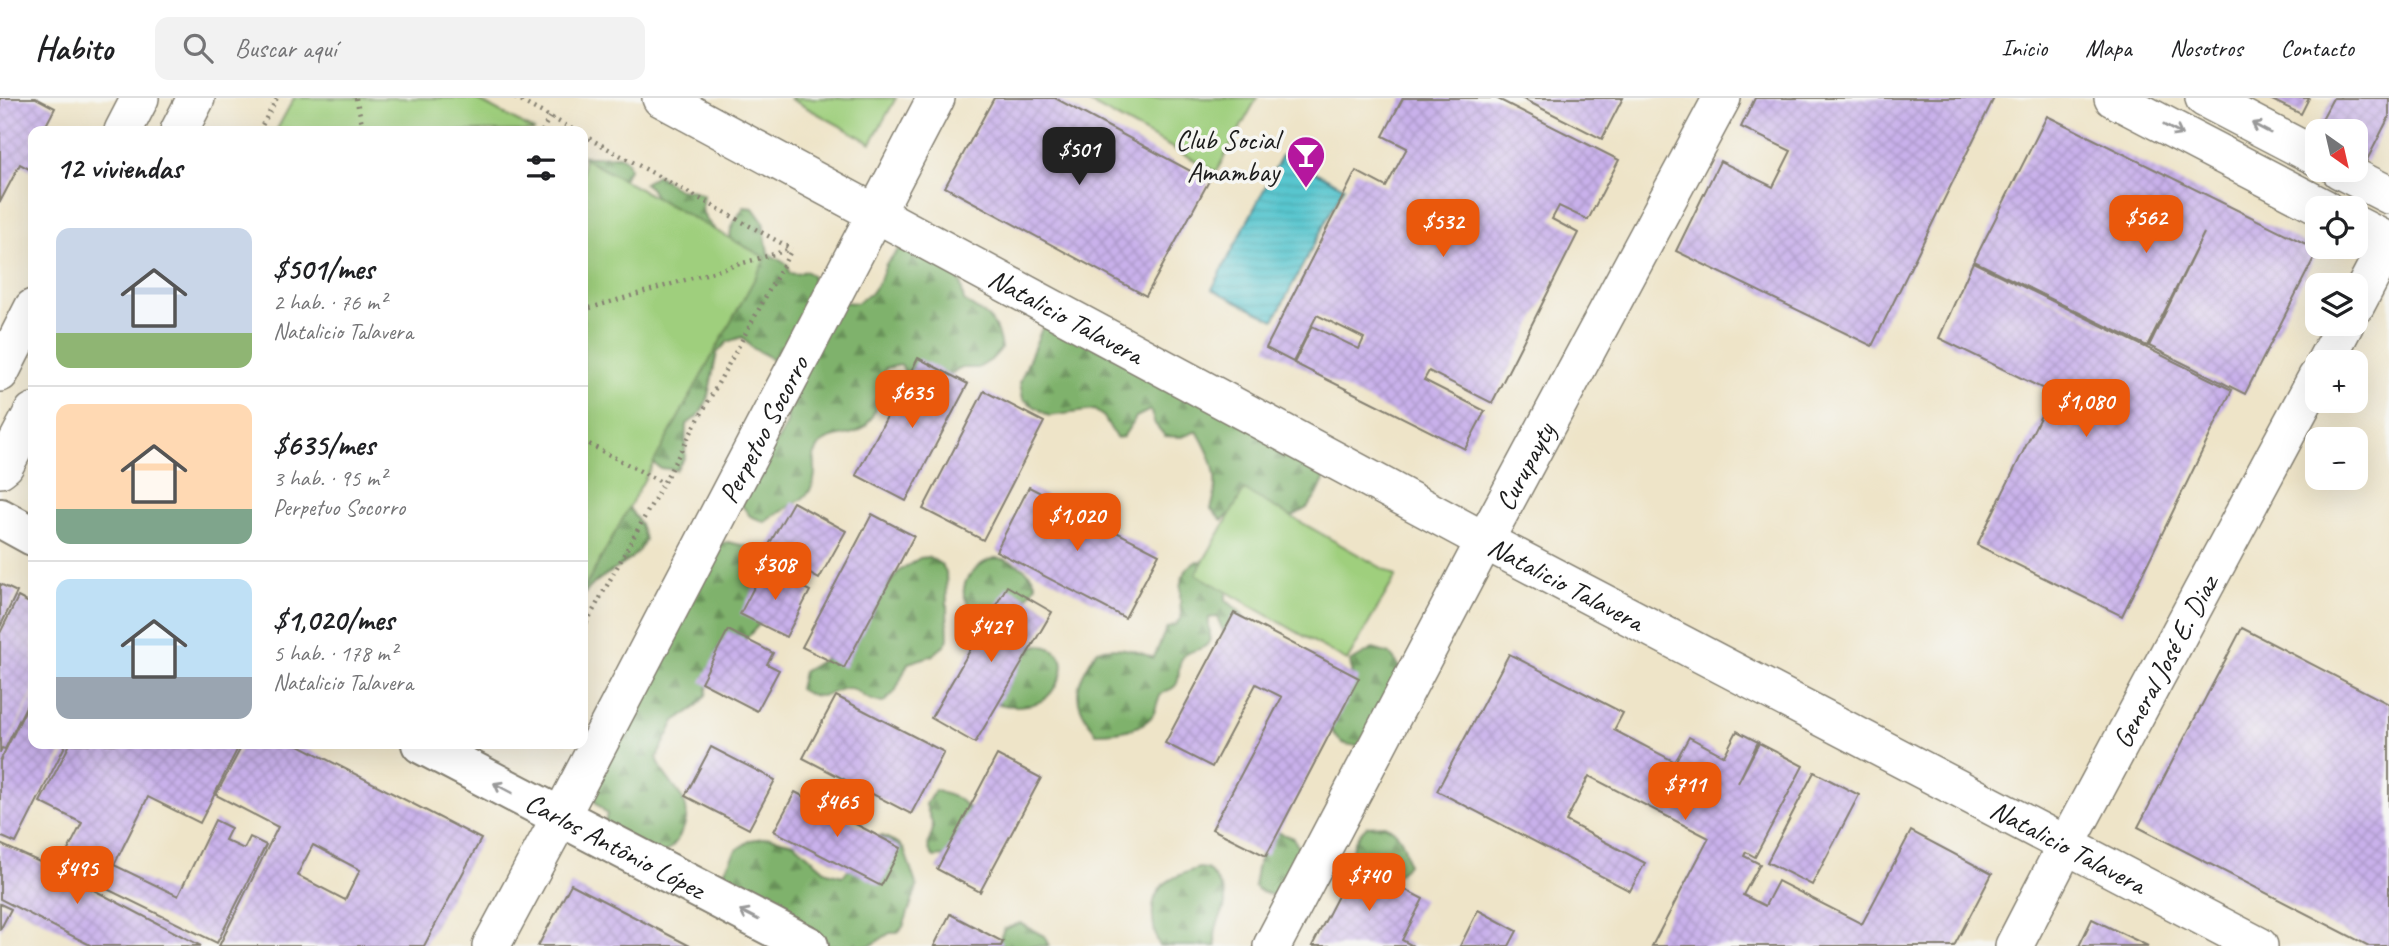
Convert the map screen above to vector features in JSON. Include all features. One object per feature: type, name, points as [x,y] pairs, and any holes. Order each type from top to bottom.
[{"type":"street","points":[[127,126],[141,98]]},
{"type":"street","points":[[181,126],[196,98]]},
{"type":"street","name":"Natalicio Talavera","points":[[661,98],[1485,540],[2259,946]]},
{"type":"street","name":"Perpetuo Socorro","points":[[491,946],[936,98]]},
{"type":"street","name":"Curupayty","points":[[1272,946],[1721,98]]},
{"type":"street","points":[[2113,98],[2305,198]]},
{"type":"street","points":[[2204,98],[2305,152]]},
{"type":"street","points":[[2364,182],[2389,195]]},
{"type":"street","points":[[2368,231],[2389,242],[2368,282]]},
{"type":"street","points":[[0,373],[28,318]]},
{"type":"street","name":"General José E. Diaz","points":[[2014,946],[2305,399]]},
{"type":"street","points":[[0,469],[5,466],[28,422]]},
{"type":"street","points":[[0,518],[28,533]]},
{"type":"street","name":"Carlos Antônio López","points":[[430,749],[809,946]]},
{"type":"path","points":[[262,126],[277,98]]},
{"type":"path","points":[[356,98],[362,126]]},
{"type":"path","points":[[515,98],[567,126]]},
{"type":"path","points":[[545,126],[550,117]]},
{"type":"path","points":[[588,138],[792,249]]},
{"type":"path","points":[[588,309],[792,249]]},
{"type":"path","points":[[588,620],[792,249]]},
{"type":"path","points":[[588,444],[663,483]]},
{"type":"green space","points":[[294,98],[474,98],[526,126],[279,126]]},
{"type":"green space","points":[[789,98],[896,98],[871,143]]},
{"type":"green space","points":[[1081,98],[1257,98],[1216,172]]},
{"type":"green space","points":[[620,156],[627,161],[629,169],[621,182],[588,203],[588,157]]},
{"type":"green space","points":[[588,161],[766,258],[588,582]]},
{"type":"green space","points":[[657,175],[678,189],[703,195],[704,216],[719,237],[658,201],[644,183]]},
{"type":"green space","points":[[744,207],[753,208],[763,222],[768,253],[788,265],[789,273],[805,271],[812,275],[815,300],[856,303],[870,294],[880,280],[886,264],[908,239],[958,270],[964,301],[990,319],[997,331],[1001,349],[991,360],[978,368],[962,368],[948,375],[908,378],[901,365],[886,368],[874,411],[867,424],[857,432],[834,437],[822,443],[814,456],[814,482],[809,491],[796,503],[765,522],[750,516],[741,504],[787,424],[790,375],[766,355],[752,348],[742,337],[727,342],[717,353],[707,401],[699,415],[686,425],[685,457],[676,470],[660,468],[647,459],[621,496],[640,524],[645,540],[631,558],[588,591],[588,327],[736,259],[730,236]]},
{"type":"green space","points":[[1045,321],[1325,464],[1324,480],[1317,495],[1307,508],[1293,516],[1234,511],[1222,520],[1211,509],[1215,488],[1214,469],[1197,431],[1182,437],[1165,436],[1155,424],[1150,410],[1136,417],[1123,437],[1116,438],[1104,417],[1094,410],[1049,416],[1023,399],[1020,382]]},
{"type":"green space","points":[[1244,490],[1396,576],[1347,661],[1196,574]]},
{"type":"green space","points":[[728,542],[746,546],[765,561],[771,577],[765,618],[709,679],[706,695],[695,708],[675,721],[657,757],[683,801],[686,819],[677,840],[669,850],[656,858],[605,822],[607,814],[590,796],[645,696],[647,680],[712,545]]},
{"type":"green space","points":[[929,557],[942,565],[946,572],[948,639],[944,646],[931,656],[908,663],[895,692],[883,703],[847,688],[824,696],[809,694],[799,689],[803,672],[831,655],[899,571],[920,558]]},
{"type":"green space","points":[[995,558],[1019,565],[1030,574],[1036,584],[1018,606],[1005,615],[990,619],[975,615],[965,598],[964,589],[973,572],[983,563]]},
{"type":"green space","points":[[1197,561],[1215,563],[1226,576],[1226,600],[1239,611],[1248,624],[1227,640],[1217,617],[1209,618],[1210,635],[1207,644],[1183,657],[1177,683],[1160,696],[1152,716],[1133,728],[1096,733],[1082,710],[1078,692],[1084,673],[1097,650],[1132,650],[1153,658],[1167,628],[1175,625],[1181,618],[1182,579],[1190,566]]},
{"type":"green space","points":[[1040,645],[1056,652],[1062,661],[1063,667],[1056,686],[1047,697],[1033,704],[999,704],[993,689],[1024,648]]},
{"type":"green space","points":[[1373,649],[1390,654],[1400,667],[1368,746],[1344,744],[1329,726],[1349,686],[1350,662]]},
{"type":"green space","points":[[935,790],[959,799],[970,809],[945,856],[934,857],[928,846],[933,828],[926,804]]},
{"type":"green space","points":[[1384,825],[1399,836],[1408,864],[1394,877],[1366,887],[1353,864],[1352,849],[1367,826]]},
{"type":"green space","points":[[1277,832],[1293,838],[1302,852],[1283,899],[1260,891],[1254,886],[1262,852]]},
{"type":"green space","points":[[882,836],[898,843],[904,849],[917,887],[903,927],[897,933],[890,933],[870,946],[797,946],[721,881],[736,850],[751,840],[769,837],[794,843],[827,872],[843,876],[874,837]]},
{"type":"green space","points":[[1199,868],[1207,869],[1224,893],[1224,910],[1215,934],[1216,946],[1160,946],[1153,923],[1153,907],[1159,890],[1171,879]]},
{"type":"green space","points":[[1020,923],[1044,936],[1049,946],[997,946],[1004,929]]},
{"type":"water","points":[[1282,155],[1344,187],[1274,320],[1212,289]]},
{"type":"building","points":[[0,98],[36,98],[55,108],[46,126],[28,126],[28,168],[20,164],[0,202]]},
{"type":"building","points":[[994,98],[1055,98],[1209,181],[1146,296],[945,187]]},
{"type":"building","points":[[1403,98],[1496,98],[1619,160],[1588,220],[1559,206],[1552,219],[1578,233],[1492,403],[1429,371],[1424,380],[1485,411],[1465,449],[1294,363],[1312,326],[1359,349],[1364,338],[1317,315],[1293,362],[1266,348],[1356,171],[1386,187],[1407,148],[1383,136]]},
{"type":"building","points":[[1521,98],[1623,98],[1602,139]]},
{"type":"building","points":[[1755,98],[1994,98],[1872,346],[1676,251],[1720,161],[1773,187],[1791,151],[1741,127]]},
{"type":"building","points":[[2268,98],[2309,98],[2301,114]]},
{"type":"building","points":[[2333,98],[2389,98],[2389,117],[2368,158],[2368,119],[2322,119]]},
{"type":"building","points":[[2047,116],[2305,244],[2305,259],[2313,259],[2245,394],[2149,346],[2204,233],[2147,346],[1974,261]]},
{"type":"building","points":[[1973,262],[2232,390],[2122,616],[1977,545],[2052,393],[1939,338]]},
{"type":"building","points":[[918,358],[968,384],[906,501],[856,475]]},
{"type":"building","points":[[984,391],[1044,422],[983,540],[923,509]]},
{"type":"building","points":[[1029,487],[1159,554],[1125,618],[996,551]]},
{"type":"building","points":[[793,502],[846,531],[819,579],[766,550]]},
{"type":"building","points":[[872,514],[914,536],[844,668],[802,647]]},
{"type":"building","points":[[764,568],[810,591],[786,637],[740,614]]},
{"type":"building","points":[[0,584],[17,592],[0,627]]},
{"type":"building","points":[[1007,586],[1052,612],[975,743],[931,718]]},
{"type":"building","points":[[18,597],[28,602],[28,702],[5,749],[2,748],[0,753],[0,633]]},
{"type":"building","points":[[1234,613],[1359,678],[1266,856],[1212,829],[1282,697],[1256,684],[1212,767],[1165,743]]},
{"type":"building","points":[[2242,628],[2389,704],[2389,946],[2369,946],[2138,827]]},
{"type":"building","points":[[728,630],[773,653],[767,664],[779,670],[757,711],[701,682]]},
{"type":"building","points":[[1509,654],[1623,713],[1614,730],[1675,762],[1689,737],[1724,756],[1737,731],[1758,742],[1738,783],[1759,743],[1803,766],[1755,857],[1746,852],[1744,856],[1760,864],[1743,895],[1765,906],[1778,881],[1862,924],[1911,831],[1992,874],[1954,946],[1652,946],[1709,838],[1589,776],[1566,821],[1645,863],[1630,891],[1437,791]]},
{"type":"building","points":[[836,696],[944,752],[911,814],[803,758]]},
{"type":"building","points":[[28,705],[28,749],[63,749],[16,843],[0,836],[0,761]]},
{"type":"building","points":[[711,747],[775,780],[749,829],[685,796]]},
{"type":"building","points":[[67,749],[237,749],[200,823],[148,797],[114,865],[178,896],[215,820],[231,828],[225,840],[244,849],[250,837],[266,845],[217,943],[60,866],[82,823],[40,802]]},
{"type":"building","points":[[240,749],[307,749],[481,839],[424,946],[219,946],[278,827],[216,795]],"holes":[[[313,845],[360,870],[345,900],[297,875]]]},
{"type":"building","points":[[997,755],[1041,778],[980,892],[937,869]]},
{"type":"building","points":[[1814,772],[1859,795],[1812,885],[1767,862]]},
{"type":"building","points":[[795,792],[901,848],[881,886],[774,831]]},
{"type":"building","points":[[0,844],[201,946],[92,946],[0,899]]},
{"type":"building","points":[[1355,863],[1423,899],[1402,940],[1413,946],[1312,946]]},
{"type":"building","points":[[571,884],[690,946],[538,946]]},
{"type":"building","points":[[0,904],[11,909],[0,930]]},
{"type":"building","points":[[1478,910],[1517,931],[1509,946],[1460,946]]},
{"type":"building","points":[[950,914],[1003,942],[1001,946],[934,946]]},
{"type":"building","points":[[2092,919],[2148,946],[2079,946]]},
{"type":"place","name":"Club Social Amambay","points":[[1306,189]]}]
